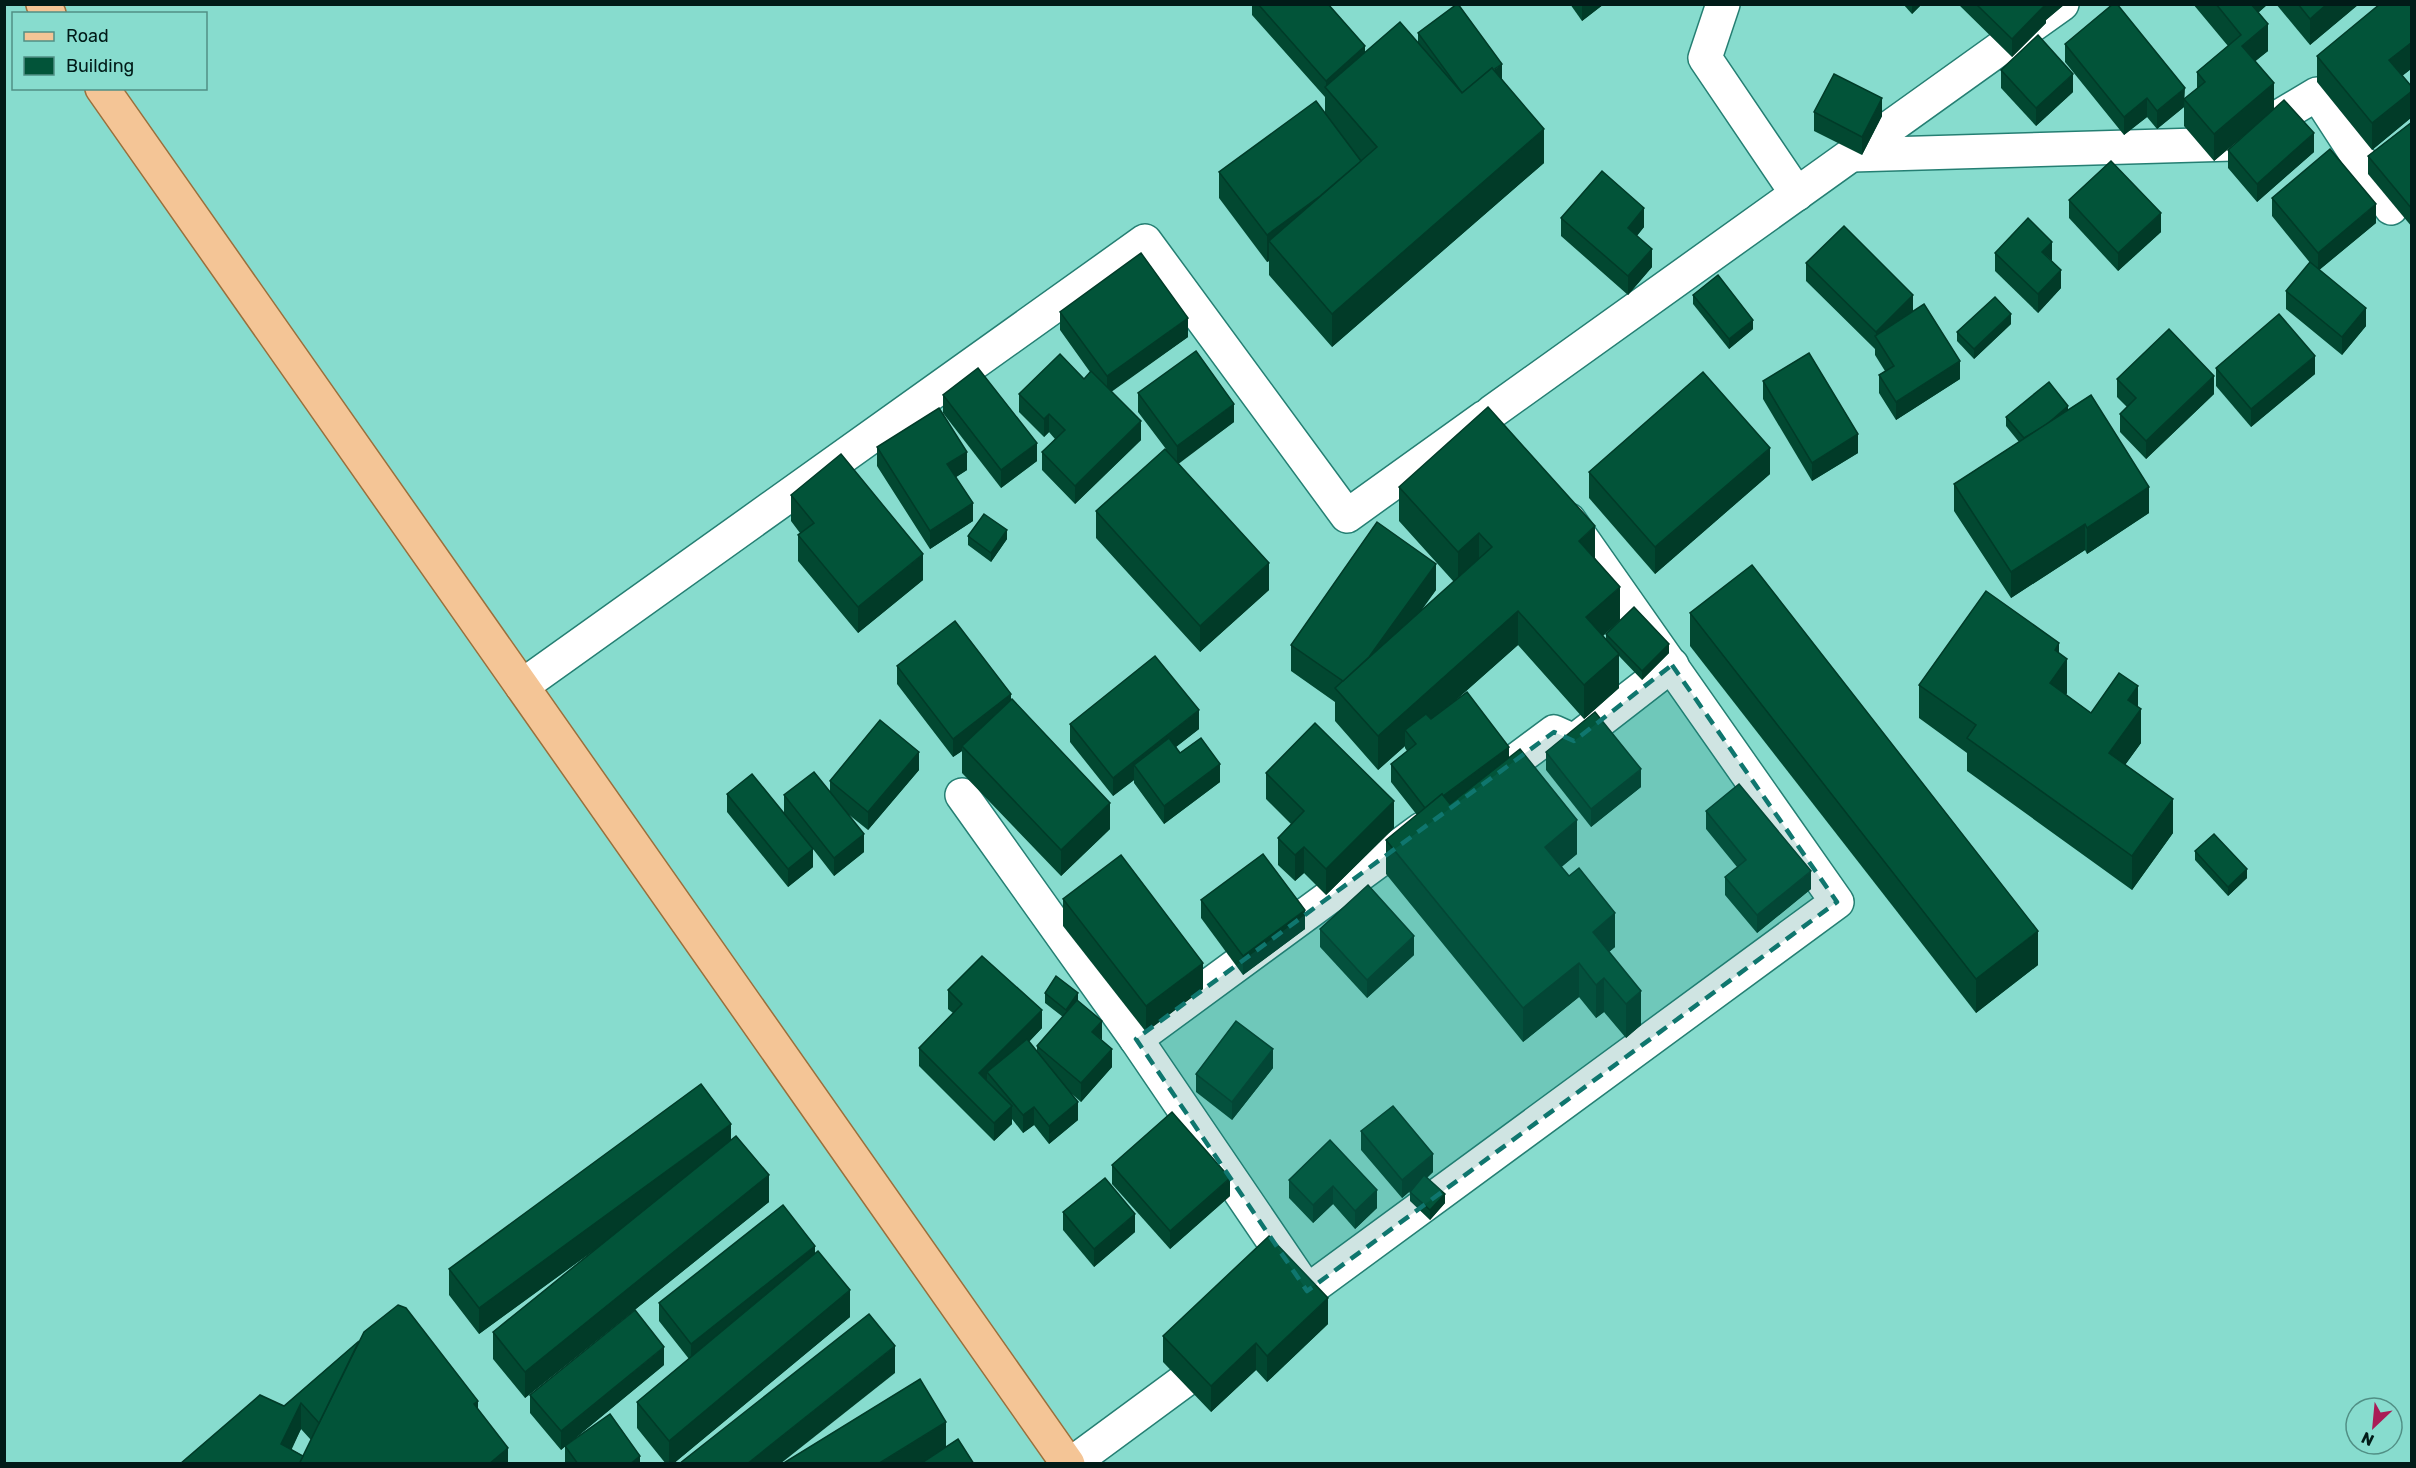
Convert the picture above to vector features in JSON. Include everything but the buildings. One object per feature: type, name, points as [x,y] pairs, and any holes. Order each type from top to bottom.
[{"type":"main road","points":[[103,90],[1070,1464]]},
{"type":"street","points":[[1723,4],[1705,58],[1797,194]]},
{"type":"street","points":[[522,686],[1145,241],[1347,516],[1499,422],[1797,194],[2062,4]]},
{"type":"street","points":[[1852,155],[2234,144],[2317,94],[2391,208]]},
{"type":"street","points":[[1070,1464],[1837,902],[1554,500]]},
{"type":"street","points":[[1136,1039],[1554,732],[1574,741],[1672,665]]},
{"type":"street","points":[[962,795],[1136,1039],[1307,1291]]},
{"type":"highlighted area","points":[[1672,665],[1837,902],[1307,1291],[1136,1039],[1554,732],[1574,741]]}]
